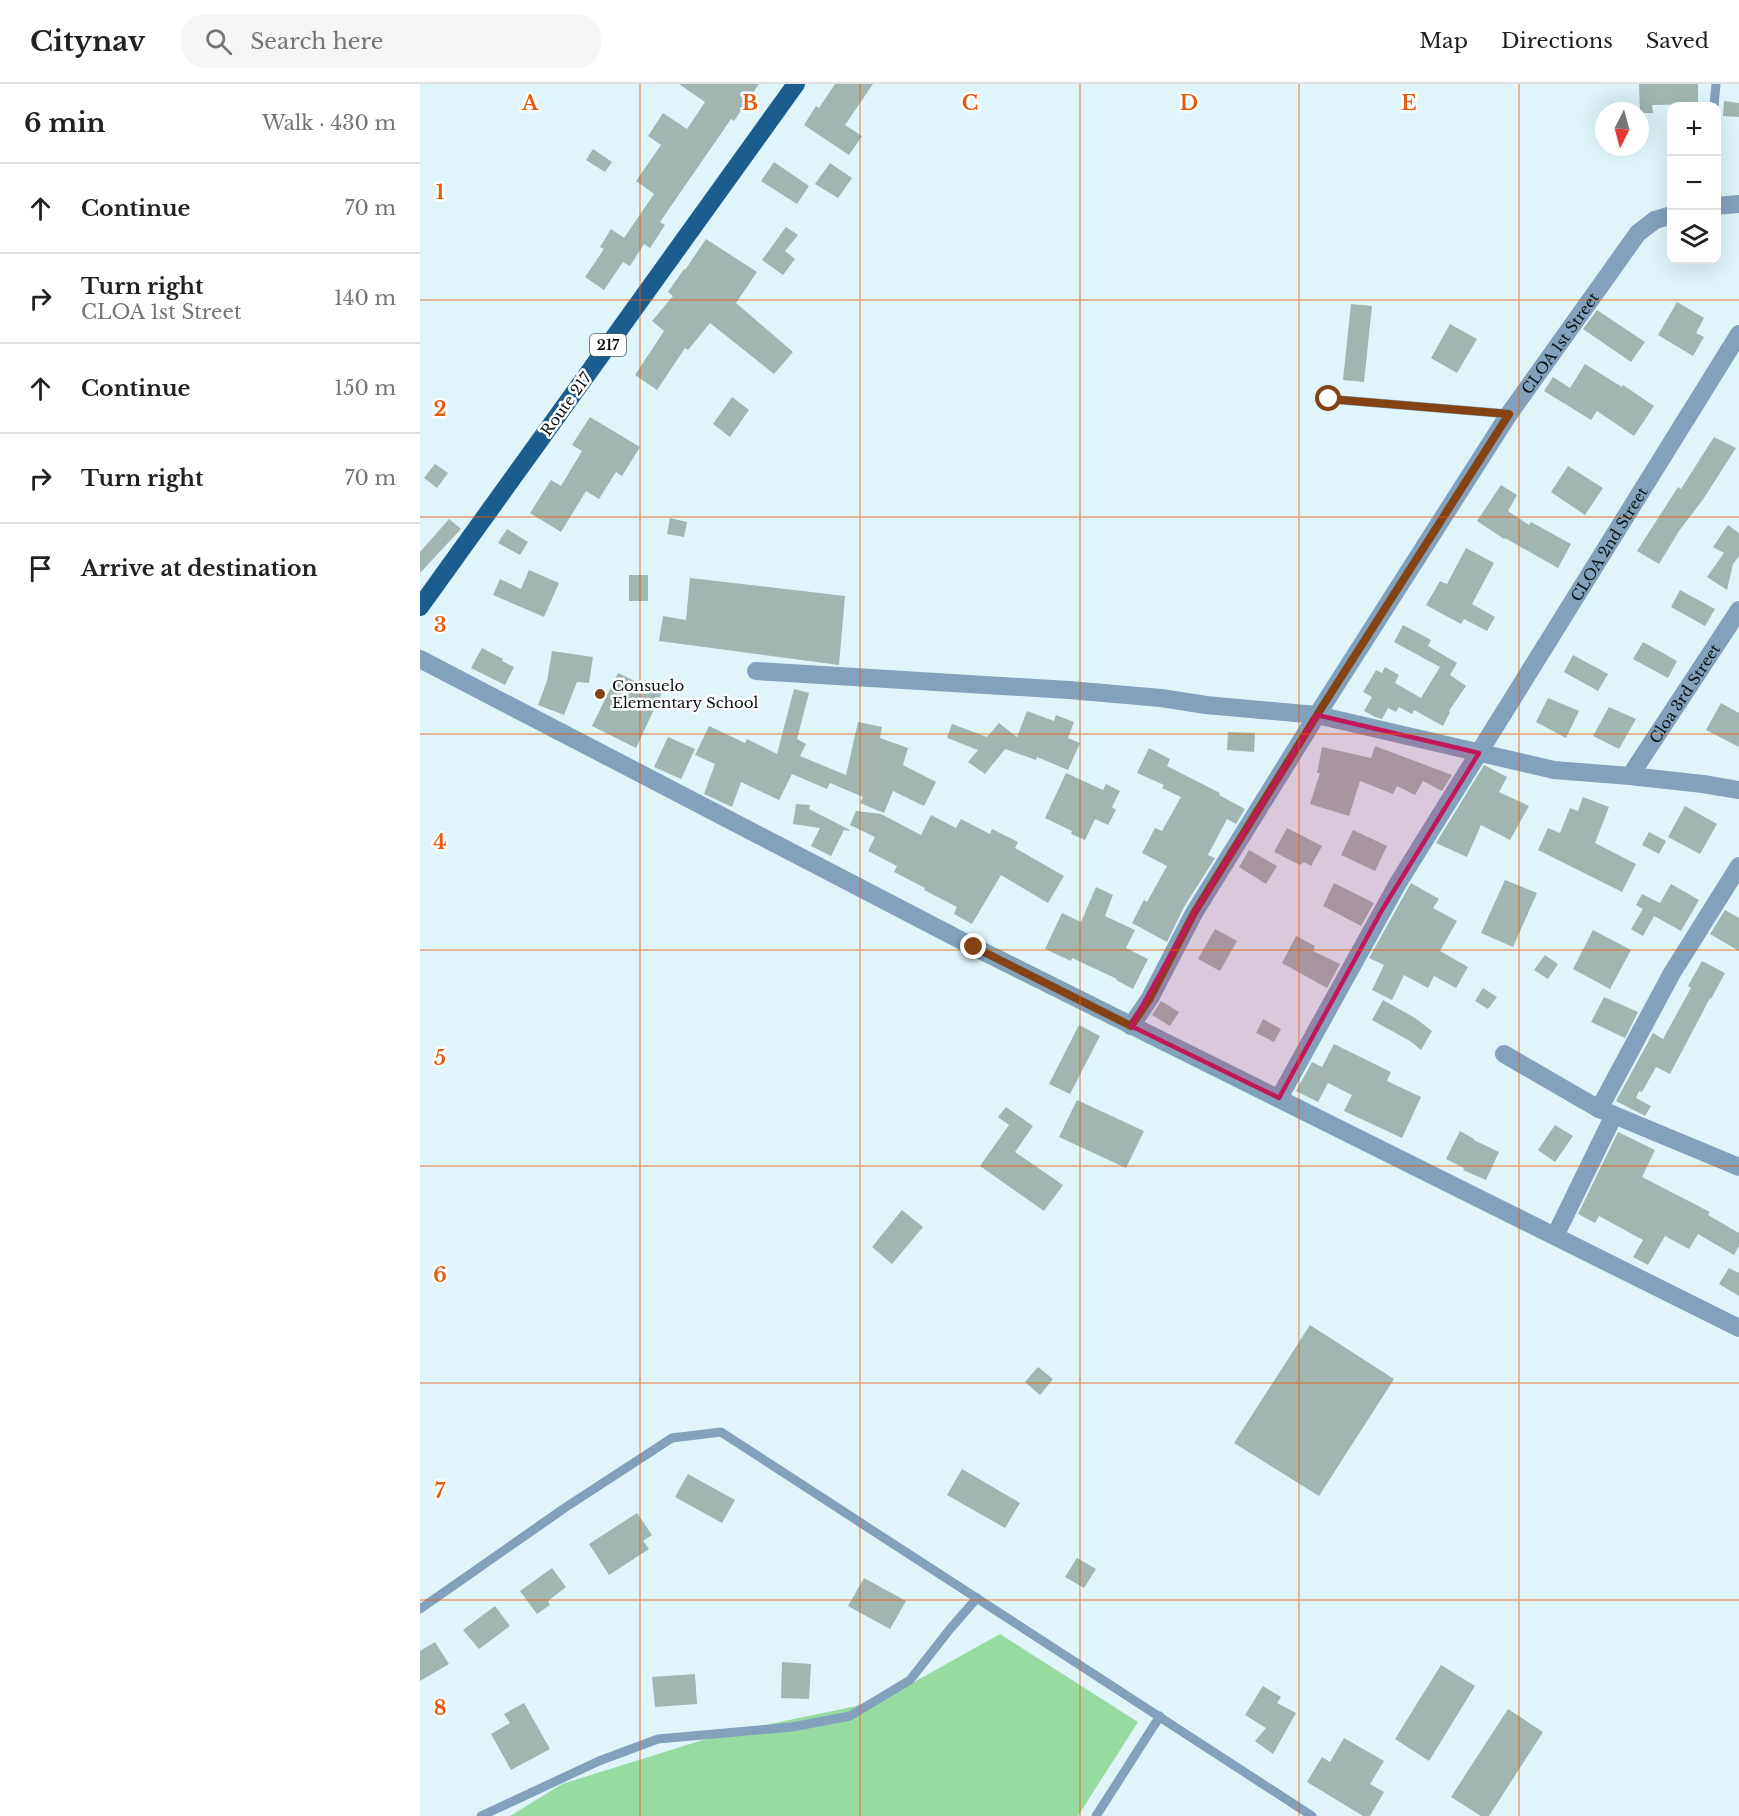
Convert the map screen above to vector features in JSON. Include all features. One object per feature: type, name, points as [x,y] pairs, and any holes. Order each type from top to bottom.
[{"type":"main road","name":"Route 217","points":[[420,607],[796,84]]},
{"type":"street","points":[[1721,206],[1739,204]]},
{"type":"street","name":"CLOA 1st Street","points":[[1131,1026],[1150,998],[1194,913],[1509,414],[1638,233],[1663,217]]},
{"type":"street","name":"CLOA 2nd Street","points":[[1280,1098],[1387,901],[1739,334]]},
{"type":"street","name":"Cloa 3rd Street","points":[[1630,776],[1739,610]]},
{"type":"street","points":[[420,658],[963,941],[1739,1328]]},
{"type":"street","points":[[756,671],[1069,690],[1317,715],[1554,770],[1630,776],[1739,790]]},
{"type":"street","points":[[1555,1236],[1606,1112],[1672,973],[1739,866]]},
{"type":"street","points":[[1504,1053],[1606,1112],[1737,1162]]},
{"type":"lane","points":[[1714,102],[1716,84]]},
{"type":"lane","points":[[1329,399],[1509,414]]},
{"type":"lane","points":[[420,1609],[672,1438],[721,1432],[1312,1816]]},
{"type":"lane","points":[[481,1816],[599,1761],[658,1739],[792,1727],[850,1716],[910,1680],[977,1598]]},
{"type":"lane","points":[[1095,1816],[1160,1716]]},
{"type":"highlighted area","points":[[1317,715],[1479,753],[1382,910],[1279,1098],[1131,1026],[1194,913]]},
{"type":"green space","points":[[1000,1634],[1138,1722],[1078,1816],[510,1816],[562,1784],[722,1734],[880,1701]]},
{"type":"building","points":[[679,84],[759,84],[734,121],[731,119],[660,222],[665,225],[650,248],[644,244],[630,266],[623,262],[604,290],[585,277],[604,249],[600,247],[611,229],[624,238],[654,194],[636,181],[661,145],[648,136],[663,113],[687,129],[705,102]]},
{"type":"building","points":[[835,84],[873,84],[845,125],[862,136],[849,155],[804,125],[816,106],[819,108]]},
{"type":"building","points":[[1639,84],[1698,84],[1698,102],[1667,102],[1667,105],[1652,105],[1653,113],[1649,113],[1649,102],[1640,102]]},
{"type":"building","points":[[1724,101],[1739,103],[1739,117],[1723,116]]},
{"type":"building","points":[[593,149],[612,162],[605,172],[586,160]]},
{"type":"building","points":[[774,162],[809,186],[797,204],[761,181]]},
{"type":"building","points":[[830,163],[852,178],[838,198],[815,184]]},
{"type":"building","points":[[786,227],[798,235],[785,251],[795,259],[783,275],[762,260]]},
{"type":"building","points":[[706,239],[757,272],[736,303],[793,352],[774,374],[710,323],[688,350],[685,348],[657,390],[635,375],[664,331],[652,321],[673,296],[668,292]]},
{"type":"building","points":[[1677,302],[1704,318],[1696,333],[1704,337],[1693,356],[1658,335]]},
{"type":"building","points":[[1351,304],[1372,306],[1364,382],[1343,380]]},
{"type":"building","points":[[1597,310],[1645,342],[1631,362],[1583,329]]},
{"type":"building","points":[[1450,324],[1477,339],[1457,373],[1431,358]]},
{"type":"building","points":[[1585,364],[1622,387],[1623,385],[1654,406],[1634,436],[1597,411],[1591,420],[1544,391],[1553,377],[1570,388]]},
{"type":"building","points":[[732,397],[749,410],[730,437],[713,424]]},
{"type":"building","points":[[590,417],[640,447],[622,476],[616,472],[599,499],[586,491],[561,532],[530,513],[551,480],[561,486],[582,451],[572,445]]},
{"type":"building","points":[[1714,437],[1736,448],[1659,564],[1637,551],[1678,487],[1681,489]]},
{"type":"building","points":[[435,464],[448,473],[437,488],[424,478]]},
{"type":"building","points":[[1568,466],[1603,488],[1585,515],[1551,492]]},
{"type":"building","points":[[1501,485],[1517,495],[1508,511],[1529,525],[1531,522],[1571,544],[1558,568],[1504,539],[1477,521]]},
{"type":"building","points":[[670,518],[687,522],[684,537],[667,534]]},
{"type":"building","points":[[449,519],[461,529],[420,573],[420,552]]},
{"type":"building","points":[[1728,525],[1739,533],[1739,556],[1733,564],[1727,590],[1707,577],[1724,553],[1713,547]]},
{"type":"building","points":[[507,529],[528,542],[520,555],[498,543]]},
{"type":"building","points":[[1466,548],[1494,563],[1472,604],[1495,617],[1487,631],[1464,619],[1461,624],[1426,605],[1440,581],[1447,584]]},
{"type":"building","points":[[529,570],[559,583],[544,617],[493,595],[500,579],[521,589]]},
{"type":"building","points":[[629,575],[648,575],[648,601],[629,601]]},
{"type":"building","points":[[690,578],[845,596],[839,665],[659,641],[663,616],[686,620]]},
{"type":"building","points":[[1680,590],[1715,609],[1705,626],[1671,607]]},
{"type":"building","points":[[1403,625],[1431,640],[1428,646],[1457,663],[1450,675],[1466,686],[1449,711],[1443,726],[1414,710],[1412,714],[1399,707],[1396,712],[1388,708],[1382,719],[1364,711],[1372,697],[1363,692],[1376,670],[1382,673],[1385,667],[1399,675],[1395,683],[1421,698],[1440,667],[1394,642]]},
{"type":"building","points":[[1643,642],[1677,661],[1668,678],[1633,659]]},
{"type":"building","points":[[482,648],[514,667],[505,685],[471,668]]},
{"type":"building","points":[[552,651],[593,657],[589,683],[577,682],[564,715],[538,705],[547,681]]},
{"type":"building","points":[[1573,655],[1608,674],[1598,691],[1564,672]]},
{"type":"building","points":[[618,673],[643,685],[645,680],[664,688],[636,748],[592,726]]},
{"type":"building","points":[[794,689],[809,693],[797,739],[806,744],[800,756],[846,775],[858,722],[882,727],[880,738],[908,748],[903,765],[936,782],[924,806],[893,791],[884,813],[860,803],[863,797],[830,783],[827,789],[792,774],[779,800],[741,782],[732,807],[704,794],[715,764],[695,755],[709,726],[745,743],[747,739],[777,754]]},
{"type":"building","points":[[1548,698],[1579,711],[1566,738],[1536,722]]},
{"type":"building","points":[[1721,703],[1739,713],[1739,747],[1706,730]]},
{"type":"building","points":[[1609,707],[1636,719],[1619,749],[1593,736]]},
{"type":"building","points":[[1027,711],[1054,721],[1056,715],[1074,722],[1068,738],[1080,743],[1068,770],[1037,757],[1036,760],[1005,749],[985,774],[968,762],[978,750],[947,738],[952,724],[987,737],[999,723],[1017,737]]},
{"type":"building","points":[[1228,732],[1255,733],[1254,752],[1227,750]]},
{"type":"building","points":[[668,737],[695,749],[681,779],[654,767]]},
{"type":"building","points":[[1375,746],[1452,775],[1442,791],[1423,781],[1415,795],[1397,786],[1393,794],[1360,781],[1349,816],[1310,804],[1320,773],[1317,773],[1322,747],[1371,758]]},
{"type":"building","points":[[1149,748],[1170,759],[1167,766],[1220,793],[1219,795],[1245,809],[1236,824],[1227,819],[1208,855],[1215,858],[1184,907],[1167,942],[1132,923],[1144,900],[1147,902],[1167,866],[1142,853],[1155,828],[1162,831],[1181,797],[1162,788],[1164,785],[1137,773]]},
{"type":"building","points":[[1484,765],[1507,777],[1499,792],[1529,806],[1510,840],[1481,825],[1467,857],[1436,843]]},
{"type":"building","points":[[1066,773],[1103,790],[1106,784],[1120,791],[1112,807],[1116,810],[1108,825],[1095,819],[1085,840],[1045,818]]},
{"type":"building","points":[[1583,797],[1609,807],[1595,843],[1636,864],[1622,892],[1538,850],[1548,828],[1560,833],[1570,808],[1578,811]]},
{"type":"building","points":[[796,804],[810,805],[809,809],[850,830],[844,830],[831,856],[811,846],[820,828],[793,824]]},
{"type":"building","points":[[1685,806],[1717,824],[1700,854],[1668,837]]},
{"type":"building","points":[[856,811],[881,814],[921,835],[931,815],[956,828],[961,819],[990,834],[992,829],[1018,842],[1015,848],[1064,876],[1048,903],[1001,875],[972,924],[954,914],[957,907],[894,872],[897,866],[868,851],[875,837],[850,825]]},
{"type":"building","points":[[1287,828],[1322,846],[1311,866],[1304,862],[1300,865],[1274,852]]},
{"type":"building","points":[[1353,830],[1387,846],[1375,871],[1341,855]]},
{"type":"building","points":[[1649,832],[1666,841],[1659,854],[1642,845]]},
{"type":"building","points":[[1249,850],[1277,866],[1266,884],[1239,867]]},
{"type":"building","points":[[1505,880],[1537,893],[1513,947],[1481,933]]},
{"type":"building","points":[[1334,883],[1374,903],[1361,926],[1323,906]]},
{"type":"building","points":[[1411,883],[1439,899],[1433,908],[1457,921],[1440,951],[1468,967],[1456,988],[1434,976],[1428,988],[1404,975],[1392,1000],[1372,990],[1384,965],[1369,958]]},
{"type":"building","points":[[1671,884],[1699,900],[1681,931],[1654,916],[1643,936],[1631,929],[1643,909],[1636,905],[1642,894],[1660,903]]},
{"type":"building","points":[[1096,887],[1113,895],[1105,916],[1135,930],[1126,948],[1148,959],[1133,989],[1072,958],[1071,961],[1045,949],[1062,913],[1081,922]]},
{"type":"building","points":[[1725,910],[1739,918],[1739,951],[1710,934]]},
{"type":"building","points":[[1215,929],[1237,941],[1220,971],[1198,959]]},
{"type":"building","points":[[1593,930],[1631,950],[1610,989],[1573,969]]},
{"type":"building","points":[[1296,936],[1315,946],[1313,951],[1340,964],[1327,988],[1282,963]]},
{"type":"building","points":[[1545,955],[1558,964],[1548,979],[1534,970]]},
{"type":"building","points":[[1702,961],[1725,973],[1670,1074],[1656,1067],[1642,1092],[1639,1091],[1636,1098],[1651,1106],[1645,1116],[1616,1101],[1653,1033],[1663,1039],[1691,988],[1688,986]]},
{"type":"building","points":[[1483,988],[1497,997],[1488,1009],[1475,1001]]},
{"type":"building","points":[[1604,997],[1638,1012],[1625,1038],[1591,1022]]},
{"type":"building","points":[[1383,1000],[1415,1018],[1432,1031],[1421,1050],[1410,1041],[1372,1020]]},
{"type":"building","points":[[1161,1001],[1179,1012],[1170,1026],[1152,1015]]},
{"type":"building","points":[[1263,1019],[1281,1029],[1274,1042],[1256,1033]]},
{"type":"building","points":[[1079,1025],[1100,1036],[1070,1094],[1049,1084]]},
{"type":"building","points":[[1334,1044],[1391,1072],[1387,1081],[1421,1097],[1402,1138],[1344,1111],[1352,1095],[1328,1083],[1318,1102],[1296,1091],[1312,1062],[1322,1067]]},
{"type":"building","points":[[1077,1100],[1144,1131],[1126,1168],[1059,1137]]},
{"type":"building","points":[[1006,1107],[1033,1126],[1015,1152],[1063,1185],[1044,1211],[980,1166],[1009,1125],[998,1117]]},
{"type":"building","points":[[1555,1125],[1573,1136],[1555,1162],[1538,1150]]},
{"type":"building","points":[[1460,1131],[1499,1152],[1486,1180],[1463,1170],[1464,1168],[1446,1159]]},
{"type":"building","points":[[1618,1132],[1655,1150],[1642,1177],[1710,1212],[1708,1215],[1739,1233],[1739,1246],[1734,1255],[1698,1234],[1689,1249],[1665,1236],[1648,1265],[1633,1257],[1643,1240],[1599,1216],[1595,1223],[1578,1214]]},
{"type":"building","points":[[902,1210],[923,1227],[892,1264],[872,1247]]},
{"type":"building","points":[[1729,1268],[1739,1273],[1739,1296],[1719,1284]]},
{"type":"building","points":[[1310,1325],[1394,1379],[1319,1496],[1234,1443]]},
{"type":"building","points":[[1038,1367],[1053,1379],[1040,1395],[1025,1382]]},
{"type":"building","points":[[962,1469],[1020,1503],[1005,1528],[947,1495]]},
{"type":"building","points":[[688,1474],[735,1500],[722,1523],[675,1497]]},
{"type":"building","points":[[637,1513],[652,1535],[643,1541],[649,1549],[609,1575],[589,1544]]},
{"type":"building","points":[[1077,1558],[1096,1569],[1084,1588],[1065,1577]]},
{"type":"building","points":[[552,1568],[566,1587],[548,1601],[550,1605],[537,1614],[520,1591]]},
{"type":"building","points":[[864,1578],[906,1601],[890,1629],[848,1606]]},
{"type":"building","points":[[495,1606],[510,1626],[479,1649],[463,1630]]},
{"type":"building","points":[[435,1642],[449,1664],[420,1681],[420,1651]]},
{"type":"building","points":[[782,1662],[811,1664],[809,1699],[781,1698]]},
{"type":"building","points":[[1441,1665],[1475,1686],[1429,1761],[1395,1739]]},
{"type":"building","points":[[695,1674],[697,1704],[655,1707],[652,1677]]},
{"type":"building","points":[[1263,1686],[1281,1697],[1277,1703],[1296,1713],[1273,1754],[1255,1741],[1266,1728],[1245,1715]]},
{"type":"building","points":[[524,1703],[550,1749],[511,1770],[491,1734],[510,1723],[504,1714]]},
{"type":"building","points":[[1508,1709],[1543,1732],[1489,1816],[1481,1816],[1451,1797]]},
{"type":"building","points":[[1344,1738],[1384,1761],[1370,1784],[1384,1792],[1370,1816],[1363,1816],[1307,1782],[1322,1757],[1330,1762]]},
{"type":"place","name":"Consuelo Elementary School","points":[[600,694]]},
{"type":"route","points":[[974,947],[1131,1026],[1150,998],[1194,913],[1509,414],[1329,399]]}]
